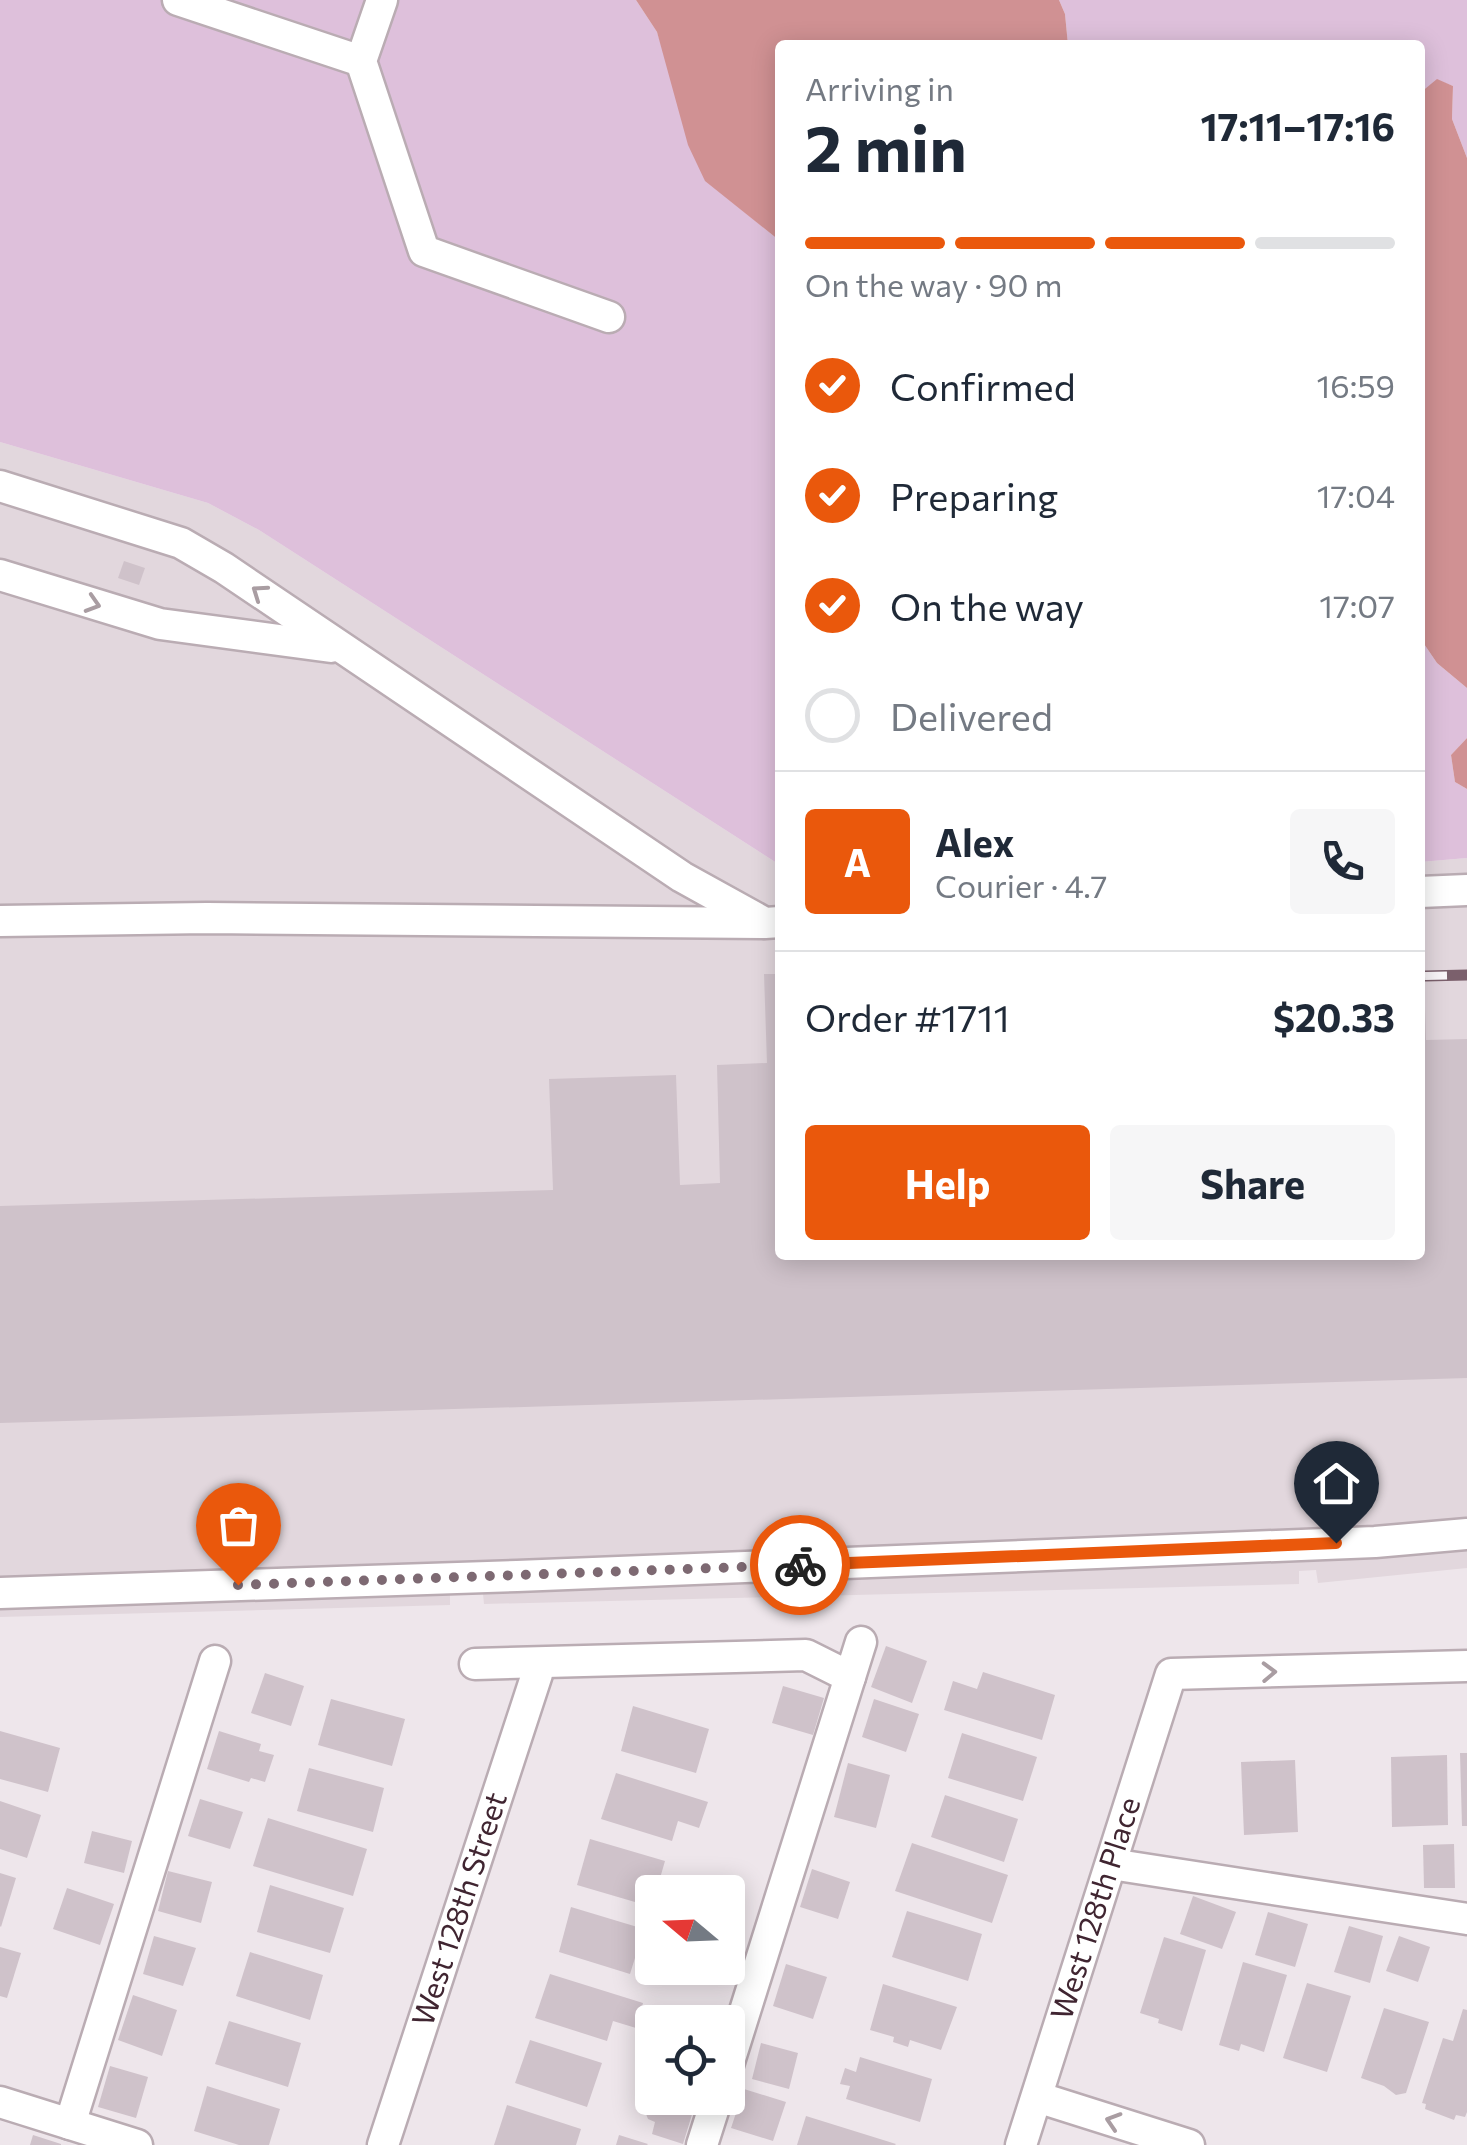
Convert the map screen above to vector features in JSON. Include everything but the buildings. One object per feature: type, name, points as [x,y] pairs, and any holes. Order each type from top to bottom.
[{"type":"street","points":[[178,0],[361,60]]},
{"type":"street","points":[[382,0],[361,60],[424,250],[609,317]]},
{"type":"street","points":[[0,486],[181,544],[224,568],[682,878],[772,923]]},
{"type":"street","points":[[0,575],[160,624],[340,648]]},
{"type":"street","points":[[1425,892],[1467,890]]},
{"type":"street","points":[[0,921],[207,918],[772,923]]},
{"type":"street","points":[[0,1593],[1375,1542],[1467,1534]]},
{"type":"street","points":[[745,2011],[861,1642]]},
{"type":"street","points":[[475,1664],[806,1655],[850,1678]]},
{"type":"street","points":[[70,2124],[216,1660]]},
{"type":"street","name":"West 128th Place","points":[[1021,2145],[1171,1674],[1467,1666]]},
{"type":"street","name":"West 128th Street","points":[[383,2145],[537,1674]]},
{"type":"street","points":[[1111,1864],[1467,1919]]},
{"type":"street","points":[[1037,2096],[1189,2145]]},
{"type":"street","points":[[0,2102],[137,2145]]},
{"type":"street","points":[[702,2145],[712,2115]]},
{"type":"shaded area","points":[[0,0],[636,0],[657,32],[705,180],[775,237],[775,862],[259,530],[208,503],[0,442]]},
{"type":"shaded area","points":[[636,0],[1059,0],[1068,40],[775,40],[775,237],[705,181],[688,145],[657,32]]},
{"type":"shaded area","points":[[1059,0],[1467,0],[1467,158],[1452,119],[1453,86],[1437,80],[1425,89],[1425,40],[1068,40]]},
{"type":"shaded area","points":[[1437,79],[1453,86],[1452,119],[1467,158],[1467,688],[1437,663],[1425,645],[1425,89]]},
{"type":"shaded area","points":[[0,442],[208,503],[259,530],[775,862],[775,1260],[1425,1260],[1425,862],[1467,858],[1467,1568],[1318,1583],[1316,1570],[1299,1571],[1299,1584],[484,1604],[483,1594],[450,1594],[450,1605],[0,1617]]},
{"type":"shaded area","points":[[1425,645],[1437,663],[1467,688],[1467,738],[1451,755],[1455,782],[1467,789],[1467,858],[1425,862]]},
{"type":"shaded area","points":[[1467,738],[1467,789],[1455,782],[1451,755]]},
{"type":"railway","points":[[1425,976],[1467,975]]},
{"type":"way so far","points":[[238,1585],[800,1565]]},
{"type":"route","points":[[800,1565],[1336,1543]]}]
